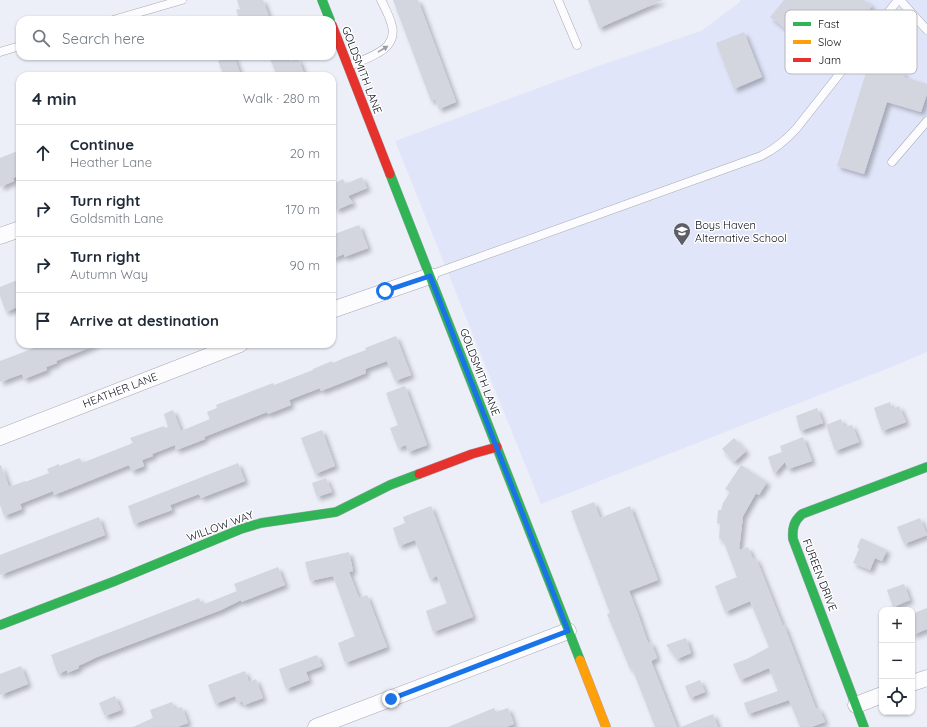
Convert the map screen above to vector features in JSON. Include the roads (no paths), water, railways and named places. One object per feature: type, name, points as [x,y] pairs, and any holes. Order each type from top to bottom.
[{"type":"street","name":"GOLDSMITH LANE","points":[[322,0],[328,16]]},
{"type":"street","name":"GOLDSMITH LANE","points":[[336,35],[606,727]]},
{"type":"street","points":[[0,236],[16,230]]},
{"type":"street","points":[[336,309],[430,276]]},
{"type":"street","name":"HEATHER LANE","points":[[0,437],[230,348]]},
{"type":"street","name":"WILLOW WAY","points":[[0,625],[115,581],[241,529],[261,523],[319,516],[336,512],[390,485],[472,454],[497,447]]},
{"type":"street","name":"FUREEN DRIVE","points":[[864,727],[793,539],[793,527],[796,520],[802,514],[927,467]]},
{"type":"street","points":[[316,727],[568,631]]},
{"type":"street","points":[[915,682],[927,678]]},
{"type":"street","points":[[856,705],[879,696]]},
{"type":"lane","points":[[127,16],[182,0]]},
{"type":"lane","points":[[348,66],[389,46],[392,38],[392,27],[382,0]]},
{"type":"lane","points":[[558,0],[577,45]]},
{"type":"lane","points":[[891,10],[899,0],[908,10]]},
{"type":"lane","points":[[917,19],[927,30]]},
{"type":"lane","points":[[0,52],[16,47]]},
{"type":"lane","points":[[430,276],[761,156],[781,144],[796,129],[840,74]]},
{"type":"lane","points":[[892,162],[927,121]]},
{"type":"place","name":"Boys Haven Alternative School","points":[[682,246]]}]
